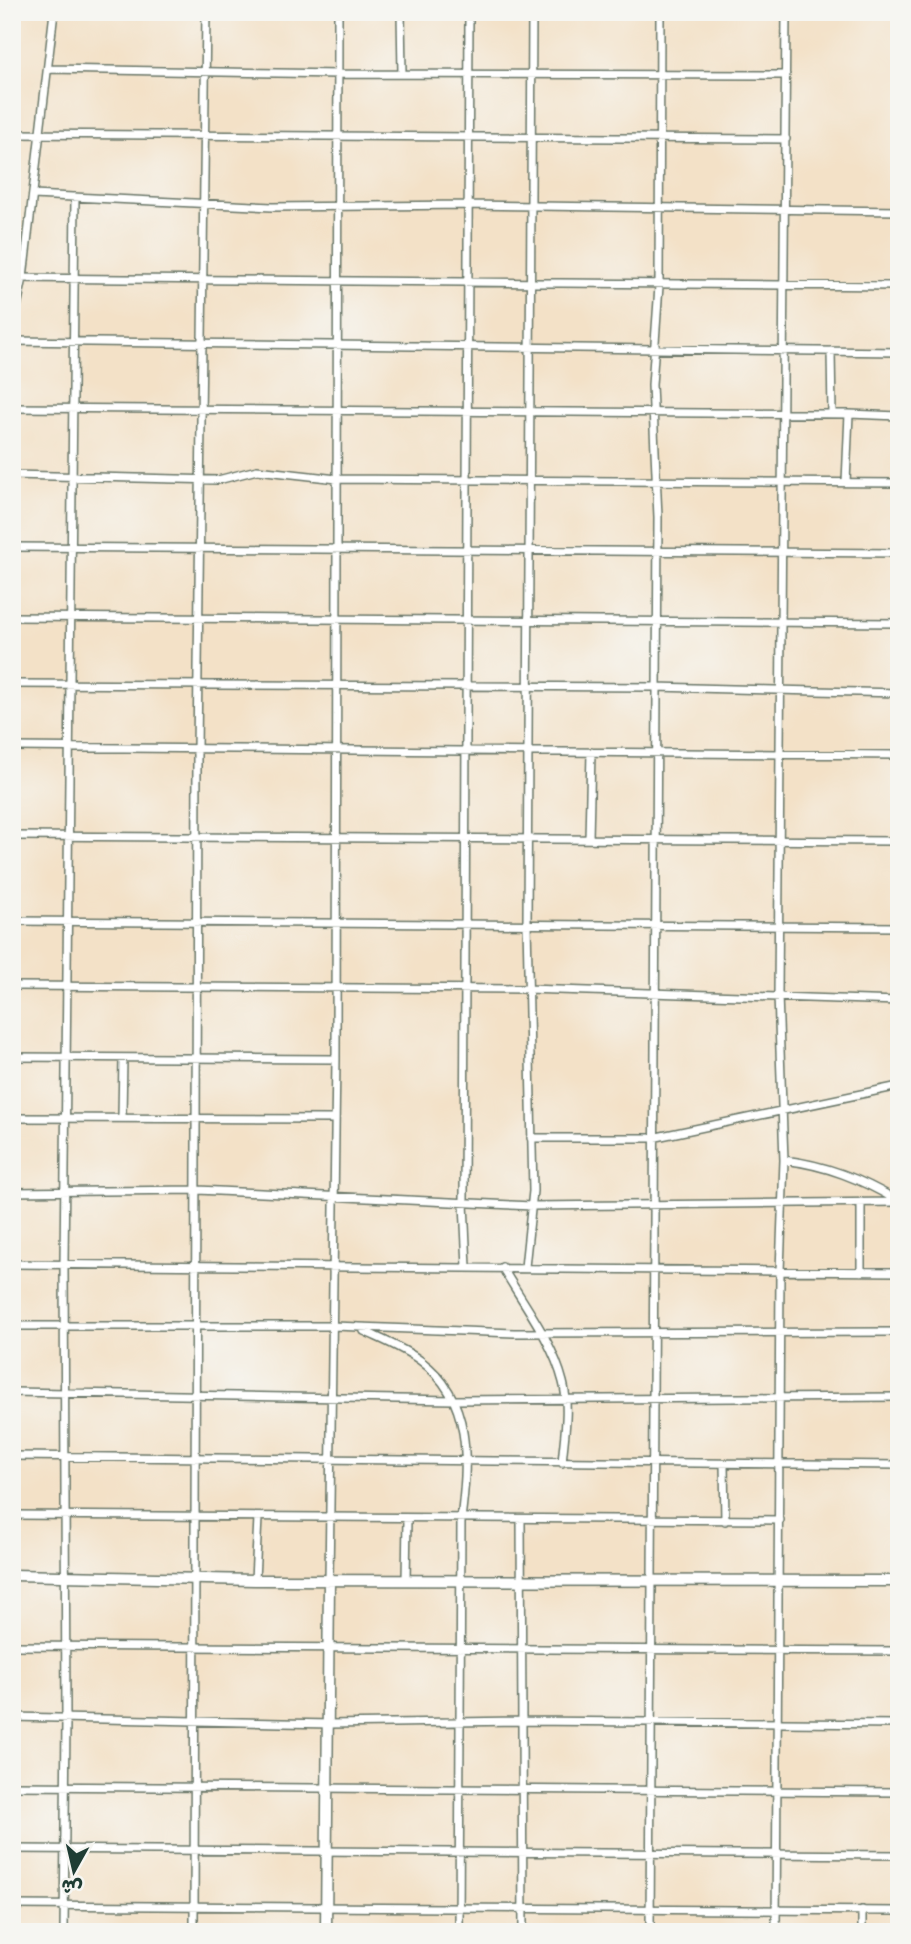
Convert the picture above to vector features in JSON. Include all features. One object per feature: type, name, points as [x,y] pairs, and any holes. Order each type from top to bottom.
[{"type":"street","points":[[12,330],[23,278],[50,69],[54,12]]},
{"type":"street","points":[[194,1932],[192,1849],[198,1458],[197,750],[206,12]]},
{"type":"street","points":[[326,1932],[330,1787],[329,1580],[334,1396],[338,12]]},
{"type":"street","points":[[401,12],[402,74]]},
{"type":"street","points":[[467,1267],[464,1203],[470,347],[469,12]]},
{"type":"street","points":[[525,1268],[532,1206],[527,924],[532,12]]},
{"type":"street","points":[[650,1932],[654,1205],[652,1138],[658,553],[653,411],[659,286],[660,12]]},
{"type":"street","points":[[776,1932],[780,1271],[784,1160],[778,995],[784,552],[782,414],[786,12]]},
{"type":"street","points":[[50,69],[339,74],[786,75]]},
{"type":"street","points":[[12,134],[786,139]]},
{"type":"street","points":[[33,195],[272,207],[468,205],[899,211]]},
{"type":"street","points":[[64,1932],[64,1264],[75,197]]},
{"type":"street","points":[[12,278],[659,286],[899,286]]},
{"type":"street","points":[[12,341],[899,352]]},
{"type":"street","points":[[831,351],[832,414]]},
{"type":"street","points":[[12,408],[653,411],[899,416]]},
{"type":"street","points":[[846,482],[849,414]]},
{"type":"street","points":[[12,475],[200,480],[228,478],[257,470],[337,479],[899,483]]},
{"type":"street","points":[[12,547],[899,553]]},
{"type":"street","points":[[12,617],[335,617],[899,623]]},
{"type":"street","points":[[12,684],[467,685],[899,693]]},
{"type":"street","points":[[12,747],[899,755]]},
{"type":"street","points":[[589,839],[591,752]]},
{"type":"street","points":[[12,835],[899,841]]},
{"type":"street","points":[[12,920],[899,927]]},
{"type":"street","points":[[12,986],[527,989],[899,1001]]},
{"type":"street","points":[[12,1057],[336,1059]]},
{"type":"street","points":[[122,1058],[122,1117]]},
{"type":"street","points":[[531,1138],[652,1138],[899,1086]]},
{"type":"street","points":[[12,1118],[66,1116],[335,1119]]},
{"type":"street","points":[[784,1160],[833,1169],[870,1184],[899,1201]]},
{"type":"street","points":[[12,1192],[198,1190],[532,1206],[899,1201]]},
{"type":"street","points":[[861,1202],[861,1272]]},
{"type":"street","points":[[12,1264],[899,1272]]},
{"type":"street","points":[[502,1268],[560,1372],[565,1397],[562,1464]]},
{"type":"street","points":[[12,1326],[334,1326],[360,1329],[540,1333],[899,1332]]},
{"type":"street","points":[[360,1329],[420,1360],[440,1380],[453,1400],[463,1427],[468,1463],[461,1519],[459,1932]]},
{"type":"street","points":[[12,1392],[197,1393],[453,1400],[565,1397],[899,1397]]},
{"type":"street","points":[[12,1456],[562,1464],[899,1465]]},
{"type":"street","points":[[724,1464],[725,1521]]},
{"type":"street","points":[[12,1515],[780,1520]]},
{"type":"street","points":[[255,1580],[258,1518]]},
{"type":"street","points":[[406,1580],[407,1519]]},
{"type":"street","points":[[521,1520],[523,1932]]},
{"type":"street","points":[[12,1575],[255,1580],[899,1581]]},
{"type":"street","points":[[12,1646],[899,1651]]},
{"type":"street","points":[[12,1717],[330,1724],[460,1721],[899,1724]]},
{"type":"street","points":[[12,1786],[899,1792]]},
{"type":"street","points":[[12,1849],[899,1855]]},
{"type":"street","points":[[12,1905],[328,1905],[899,1911]]},
{"type":"street","points":[[862,1910],[862,1932]]}]
